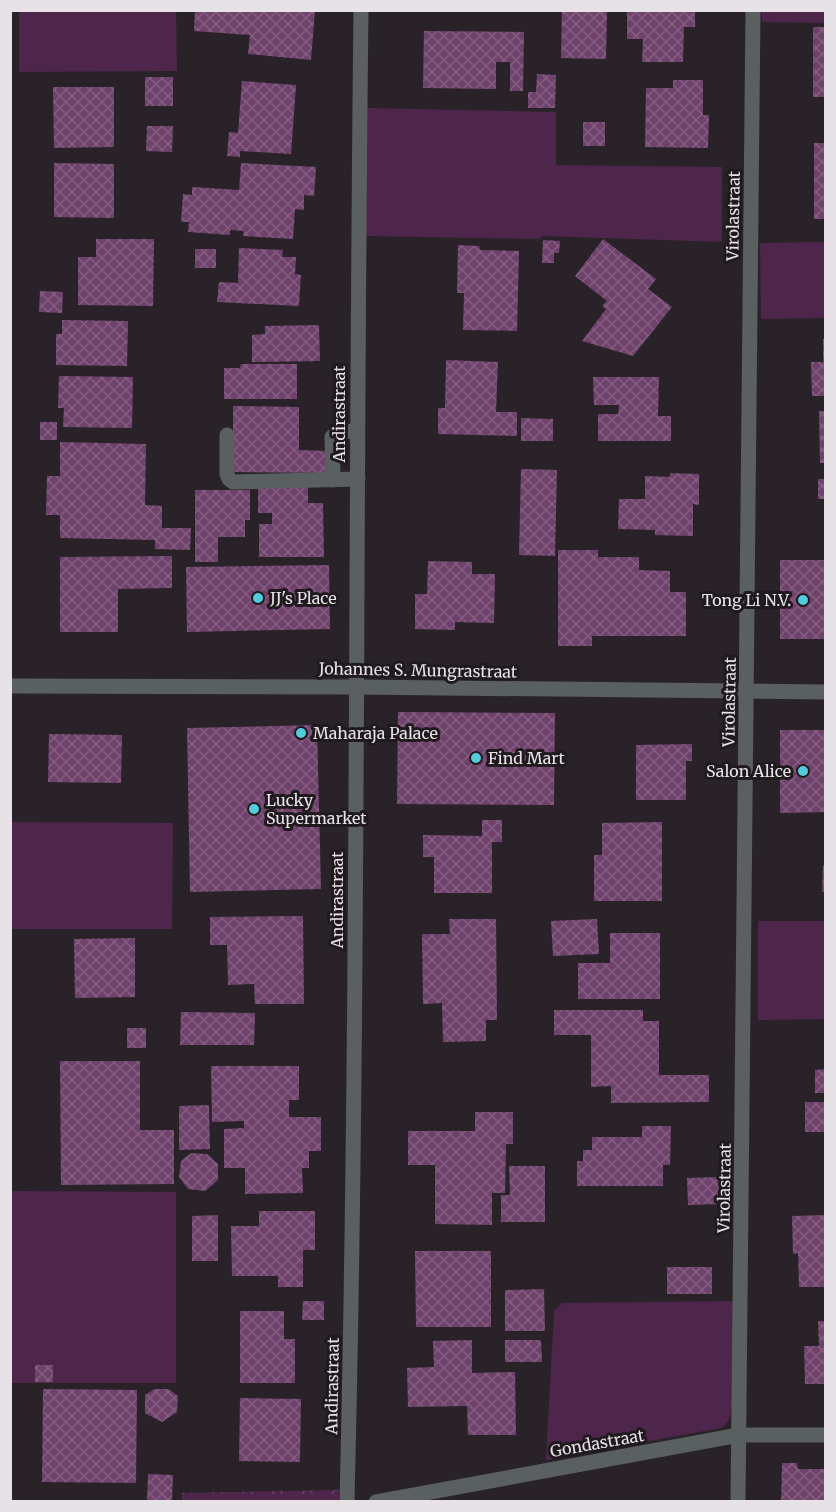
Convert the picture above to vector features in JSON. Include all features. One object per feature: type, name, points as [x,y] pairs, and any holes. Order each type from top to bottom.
[{"type":"street","name":"Andirastraat","points":[[347,1502],[352,1271],[361,10]]},
{"type":"street","name":"Virolastraat","points":[[738,1502],[753,10]]},
{"type":"street","points":[[333,480],[332,437],[338,432],[357,431]]},
{"type":"street","points":[[226,435],[227,474],[233,482],[358,479]]},
{"type":"street","name":"Johannes S. Mungrastraat","points":[[10,686],[825,692]]},
{"type":"street","name":"Gondastraat","points":[[376,1502],[740,1435],[825,1435]]},
{"type":"green space","points":[[19,11],[176,11],[177,71],[19,72]]},
{"type":"green space","points":[[762,11],[825,11],[825,23],[762,22]]},
{"type":"green space","points":[[367,108],[556,112],[556,165],[722,167],[722,242],[542,236],[540,239],[364,236]]},
{"type":"green space","points":[[825,242],[825,318],[761,319],[760,243]]},
{"type":"green space","points":[[11,822],[173,823],[172,929],[11,929]]},
{"type":"green space","points":[[758,921],[825,921],[825,1019],[758,1020]]},
{"type":"green space","points":[[11,1191],[176,1192],[176,1383],[11,1383]]},
{"type":"green space","points":[[734,1301],[732,1408],[724,1426],[546,1460],[554,1311],[562,1303]]},
{"type":"green space","points":[[339,1490],[339,1501],[182,1501],[182,1493]]},
{"type":"building","points":[[195,10],[315,10],[311,60],[248,54],[250,35],[194,31]]},
{"type":"building","points":[[562,10],[607,12],[606,59],[561,58]]},
{"type":"building","points":[[627,10],[695,10],[695,27],[684,27],[683,62],[642,62],[643,39],[627,39]]},
{"type":"building","points":[[813,27],[826,27],[826,97],[813,97]]},
{"type":"building","points":[[424,31],[524,32],[523,91],[510,91],[510,62],[496,62],[496,89],[423,88]]},
{"type":"building","points":[[537,74],[556,75],[555,108],[528,108],[528,92],[536,92]]},
{"type":"building","points":[[145,77],[173,77],[173,106],[145,106]]},
{"type":"building","points":[[673,80],[703,80],[703,115],[709,115],[708,148],[645,147],[646,88],[673,88]]},
{"type":"building","points":[[242,81],[296,85],[291,154],[240,151],[240,157],[227,156],[229,132],[238,133]]},
{"type":"building","points":[[53,87],[114,87],[114,147],[54,148]]},
{"type":"building","points":[[583,122],[605,122],[605,146],[583,146]]},
{"type":"building","points":[[147,126],[173,126],[172,152],[146,151]]},
{"type":"building","points":[[814,143],[826,143],[826,219],[814,219]]},
{"type":"building","points":[[54,163],[114,164],[114,218],[54,217]]},
{"type":"building","points":[[241,163],[316,167],[314,196],[304,195],[304,210],[295,209],[293,239],[243,236],[244,231],[230,230],[230,235],[188,232],[189,222],[181,222],[183,194],[192,195],[192,187],[239,190]]},
{"type":"building","points":[[96,239],[154,239],[153,306],[78,305],[78,257],[96,257]]},
{"type":"building","points":[[603,239],[656,279],[648,289],[672,307],[633,356],[582,341],[606,309],[602,306],[607,301],[575,276]]},
{"type":"building","points":[[543,240],[560,241],[559,253],[554,253],[554,263],[542,263]]},
{"type":"building","points":[[458,245],[479,246],[480,250],[519,251],[517,331],[463,330],[464,293],[457,293]]},
{"type":"building","points":[[239,248],[283,250],[282,257],[296,257],[295,274],[301,275],[299,306],[217,302],[219,282],[238,283]]},
{"type":"building","points":[[195,249],[216,249],[216,268],[195,268]]},
{"type":"building","points":[[40,291],[63,292],[62,313],[39,312]]},
{"type":"building","points":[[62,320],[128,321],[127,366],[56,365],[56,334],[62,334]]},
{"type":"building","points":[[319,325],[320,361],[252,362],[252,335],[265,334],[265,326]]},
{"type":"building","points":[[823,339],[826,339],[826,396],[812,396],[811,362],[823,362]]},
{"type":"building","points":[[446,360],[498,362],[496,412],[517,412],[517,436],[438,434],[438,408],[445,408]]},
{"type":"building","points":[[241,364],[297,364],[297,399],[224,399],[224,368],[240,368]]},
{"type":"building","points":[[59,376],[133,377],[132,428],[63,427],[64,408],[58,408]]},
{"type":"building","points":[[593,377],[659,377],[658,416],[671,416],[671,441],[598,441],[598,414],[618,414],[619,405],[594,405]]},
{"type":"building","points":[[233,406],[299,407],[299,450],[331,451],[330,473],[233,472]]},
{"type":"building","points":[[819,411],[826,411],[826,463],[820,463]]},
{"type":"building","points":[[521,418],[553,419],[553,441],[521,441]]},
{"type":"building","points":[[40,422],[57,422],[57,440],[40,440]]},
{"type":"building","points":[[60,442],[146,444],[145,505],[162,506],[162,528],[191,528],[190,550],[155,549],[155,540],[60,538],[60,515],[46,515],[47,476],[60,476]]},
{"type":"building","points":[[521,469],[557,470],[555,556],[519,555]]},
{"type":"building","points":[[670,473],[699,474],[699,505],[693,504],[693,536],[655,535],[655,530],[618,529],[619,499],[645,499],[645,476],[670,477]]},
{"type":"building","points":[[818,479],[826,479],[826,499],[818,499]]},
{"type":"building","points":[[308,483],[308,503],[323,503],[324,557],[259,557],[259,524],[272,524],[272,513],[258,513],[258,484]]},
{"type":"building","points":[[195,490],[250,490],[250,520],[245,520],[245,537],[218,537],[218,562],[195,562]]},
{"type":"building","points":[[558,550],[598,550],[598,557],[639,557],[639,570],[670,571],[670,592],[686,592],[686,636],[592,636],[592,646],[558,646]]},
{"type":"building","points":[[172,556],[172,588],[118,589],[118,632],[60,632],[60,557]]},
{"type":"building","name":"Tong Li N.V.","points":[[780,560],[826,560],[826,639],[780,639]]},
{"type":"building","points":[[428,561],[472,562],[472,574],[495,574],[494,623],[455,622],[455,630],[415,629],[415,594],[427,594]]},
{"type":"building","name":"JJ's Place","points":[[329,565],[330,629],[187,632],[186,567]]},
{"type":"building","name":"Find Mart","points":[[398,712],[555,713],[554,805],[397,804]]},
{"type":"building","name":"Lucky Supermarket","points":[[317,725],[321,889],[190,892],[187,728]]},
{"type":"building","name":"Salon Alice","points":[[780,730],[826,730],[826,812],[780,813]]},
{"type":"building","points":[[49,734],[122,735],[121,783],[48,782]]},
{"type":"building","points":[[692,744],[692,761],[686,761],[686,800],[636,800],[636,745]]},
{"type":"building","points":[[482,820],[502,820],[502,842],[492,842],[492,893],[434,893],[434,857],[423,857],[423,835],[482,836]]},
{"type":"building","points":[[662,822],[662,901],[594,901],[594,855],[602,855],[602,823]]},
{"type":"building","points":[[823,865],[826,865],[826,892],[822,892]]},
{"type":"building","points":[[303,916],[304,1004],[255,1004],[254,984],[228,985],[227,945],[210,945],[210,917]]},
{"type":"building","points":[[449,919],[496,919],[497,1020],[486,1020],[486,1041],[443,1042],[442,1003],[423,1004],[422,934],[450,934]]},
{"type":"building","points":[[597,919],[599,954],[553,956],[551,921]]},
{"type":"building","points":[[610,933],[660,933],[660,999],[578,999],[578,963],[610,963]]},
{"type":"building","points":[[135,938],[135,997],[75,998],[74,939]]},
{"type":"building","points":[[554,1010],[643,1010],[643,1021],[659,1021],[659,1075],[709,1075],[709,1102],[611,1103],[611,1086],[591,1087],[591,1035],[554,1035]]},
{"type":"building","points":[[181,1012],[255,1013],[254,1045],[180,1045]]},
{"type":"building","points":[[127,1028],[146,1028],[146,1048],[127,1048]]},
{"type":"building","points":[[60,1061],[140,1061],[140,1130],[174,1130],[174,1184],[61,1185]]},
{"type":"building","points":[[211,1066],[299,1066],[299,1100],[289,1100],[289,1117],[321,1117],[321,1151],[309,1151],[309,1168],[302,1168],[303,1193],[245,1194],[245,1168],[224,1168],[224,1129],[244,1128],[244,1121],[212,1122]]},
{"type":"building","points":[[826,1069],[826,1093],[815,1093],[815,1070]]},
{"type":"building","points":[[805,1102],[826,1102],[826,1132],[805,1132]]},
{"type":"building","points":[[209,1105],[210,1149],[179,1150],[179,1106]]},
{"type":"building","points":[[475,1112],[513,1112],[513,1144],[506,1144],[505,1193],[492,1193],[492,1225],[435,1224],[435,1165],[408,1165],[408,1131],[475,1131]]},
{"type":"building","points":[[642,1126],[671,1126],[670,1165],[663,1165],[663,1186],[577,1186],[577,1161],[583,1161],[583,1150],[592,1150],[592,1137],[642,1137]]},
{"type":"building","points":[[191,1153],[207,1154],[218,1164],[218,1180],[205,1191],[188,1189],[179,1177],[181,1161]]},
{"type":"building","points":[[509,1166],[545,1166],[545,1222],[501,1222],[501,1195],[510,1195]]},
{"type":"building","points":[[719,1177],[720,1204],[688,1205],[687,1178]]},
{"type":"building","points":[[259,1211],[315,1211],[315,1250],[303,1250],[303,1287],[278,1287],[278,1276],[232,1276],[231,1226],[259,1226]]},
{"type":"building","points":[[218,1215],[218,1261],[192,1261],[192,1216]]},
{"type":"building","points":[[824,1215],[826,1219],[826,1287],[799,1287],[798,1253],[793,1254],[792,1216]]},
{"type":"building","points":[[415,1251],[491,1251],[491,1327],[416,1327]]},
{"type":"building","points":[[667,1267],[712,1267],[712,1294],[667,1294]]},
{"type":"building","points":[[544,1289],[545,1331],[505,1331],[505,1290]]},
{"type":"building","points":[[303,1301],[324,1301],[324,1320],[302,1320]]},
{"type":"building","points":[[240,1311],[284,1311],[284,1339],[295,1339],[295,1383],[240,1383]]},
{"type":"building","points":[[818,1321],[826,1321],[825,1384],[805,1384],[804,1346],[819,1346]]},
{"type":"building","points":[[472,1340],[472,1373],[515,1372],[516,1435],[468,1435],[467,1406],[408,1407],[407,1368],[434,1367],[433,1341]]},
{"type":"building","points":[[505,1340],[541,1340],[542,1362],[505,1362]]},
{"type":"building","points":[[35,1365],[53,1365],[53,1382],[35,1382]]},
{"type":"building","points":[[43,1389],[137,1390],[136,1483],[42,1482]]},
{"type":"building","points":[[155,1389],[168,1389],[178,1396],[177,1412],[162,1422],[145,1413],[145,1395]]},
{"type":"building","points":[[240,1398],[301,1399],[300,1462],[239,1461]]},
{"type":"building","points":[[782,1463],[797,1463],[798,1469],[826,1469],[826,1502],[781,1502]]},
{"type":"building","points":[[148,1474],[173,1475],[172,1501],[147,1500]]},
{"type":"place","name":"JJ's Place","points":[[258,598]]},
{"type":"place","name":"Tong Li N.V.","points":[[803,600]]},
{"type":"place","name":"Maharaja Palace","points":[[301,733]]},
{"type":"place","name":"Find Mart","points":[[476,758]]},
{"type":"place","name":"Salon Alice","points":[[803,771]]},
{"type":"place","name":"Lucky Supermarket","points":[[254,809]]}]
